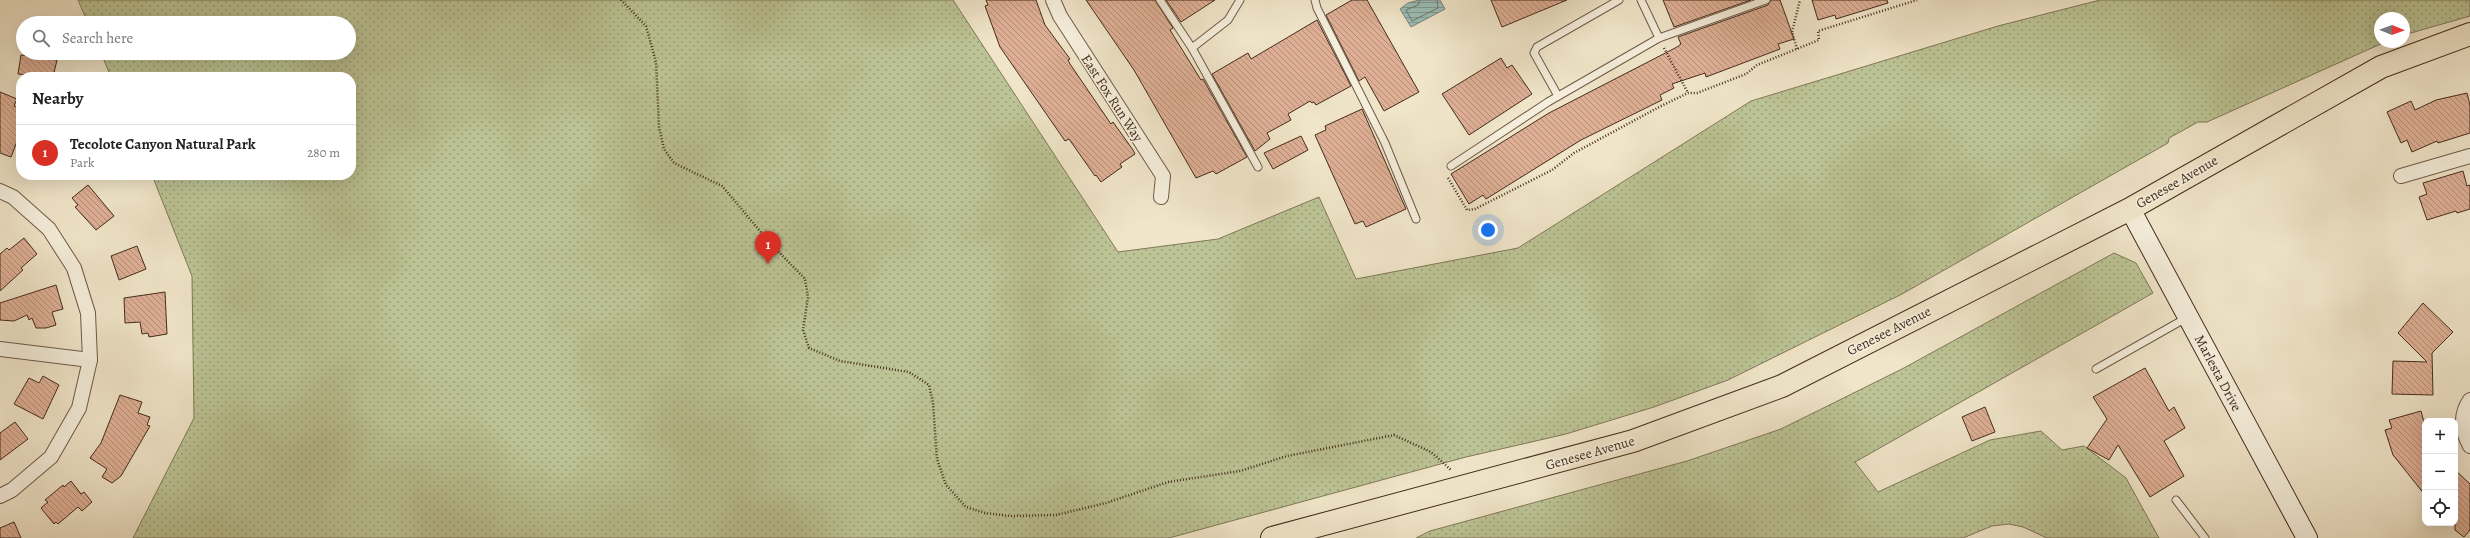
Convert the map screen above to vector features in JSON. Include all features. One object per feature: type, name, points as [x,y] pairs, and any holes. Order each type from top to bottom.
[{"type":"main road","name":"Genesee Avenue","points":[[1272,538],[1633,442],[1782,386],[2130,209],[2381,67],[2470,34]]},
{"type":"street","name":"East Fox Run Way","points":[[1053,0],[1060,16],[1163,176],[1161,197]]},
{"type":"street","points":[[2401,176],[2470,156]]},
{"type":"street","points":[[0,191],[13,197],[49,229],[74,268],[88,313],[90,360],[79,408],[51,457],[12,490],[0,496]]},
{"type":"street","name":"Marlesta Drive","points":[[2130,209],[2307,538]]},
{"type":"street","points":[[0,349],[90,360]]},
{"type":"street","points":[[2470,400],[2463,411],[2465,437],[2470,446]]},
{"type":"lane","points":[[1160,0],[1192,48],[1258,167]]},
{"type":"lane","points":[[1192,48],[1228,20],[1240,0]]},
{"type":"lane","points":[[1315,0],[1317,8],[1385,143],[1416,219]]},
{"type":"lane","points":[[1558,96],[1534,53],[1537,47],[1619,0]]},
{"type":"lane","points":[[1641,0],[1660,38]]},
{"type":"lane","points":[[1451,166],[1558,96],[1660,38],[1766,0]]},
{"type":"lane","points":[[2096,369],[2188,317]]},
{"type":"lane","points":[[2176,500],[2205,538]]},
{"type":"path","points":[[622,0],[646,26],[656,62],[659,127],[664,149],[674,163],[722,186],[771,244],[805,279],[808,297],[803,330],[809,348],[840,361],[909,372],[929,385],[933,403],[936,459],[946,485],[966,507],[985,513],[1010,516],[1056,515],[1106,503],[1168,482],[1240,471],[1286,456],[1394,435],[1431,452],[1459,478],[1463,488]]},
{"type":"path","points":[[1797,49],[1792,32],[1800,0]]},
{"type":"path","points":[[1451,166],[1448,177],[1467,210],[1475,209],[1552,170],[1574,153],[1688,93],[1697,93],[1746,74],[1757,64],[1819,40],[1818,31],[1917,0]]},
{"type":"path","points":[[1660,38],[1688,93]]},
{"type":"green space","points":[[78,0],[953,0],[1118,252],[1218,239],[1319,197],[1356,279],[1518,248],[1751,101],[1998,26],[2100,0],[2470,0],[2470,16],[2410,33],[2410,12],[2374,12],[2374,47],[2207,122],[2198,122],[2169,138],[2168,143],[1902,294],[1728,380],[1654,407],[1566,434],[1466,457],[1169,538],[133,538],[194,418],[192,276],[154,180],[356,180],[356,72],[109,72],[104,60],[356,60],[356,16],[85,16]]},
{"type":"green space","points":[[2114,253],[2136,263],[2153,293],[1855,462],[1878,492],[1990,440],[2041,431],[2062,450],[2084,446],[2126,478],[2159,538],[2047,538],[2023,527],[2009,524],[1992,526],[1963,538],[1416,538],[1430,531],[1687,461],[1781,429],[1902,369]]},
{"type":"water","points":[[1419,0],[1440,0],[1445,9],[1411,27],[1400,9],[1408,3]]},
{"type":"building","points":[[986,0],[1036,0],[1045,25],[1070,59],[1068,60],[1070,64],[1111,124],[1113,122],[1133,150],[1135,154],[1120,164],[1122,167],[1101,182],[1096,175],[1095,176],[1069,139],[1065,141],[1000,47],[985,6],[988,5]]},
{"type":"building","points":[[1086,0],[1155,0],[1173,28],[1170,30],[1201,80],[1203,79],[1247,157],[1216,174],[1213,171],[1196,178],[1134,70]]},
{"type":"building","points":[[1166,0],[1215,0],[1181,22]]},
{"type":"building","points":[[1352,0],[1367,0],[1419,92],[1384,111],[1365,77],[1359,81],[1326,15]]},
{"type":"building","points":[[1491,0],[1567,0],[1502,27]]},
{"type":"building","points":[[1663,0],[1751,0],[1674,27]]},
{"type":"building","points":[[1771,0],[1780,0],[1794,39],[1778,44],[1780,49],[1706,77],[1705,73],[1672,84],[1674,88],[1660,95],[1662,100],[1581,140],[1486,199],[1483,195],[1469,204],[1451,174],[1549,113],[1677,47],[1681,44],[1678,37],[1768,5]]},
{"type":"building","points":[[1812,0],[1887,0],[1888,3],[1836,19],[1835,15],[1818,20]]},
{"type":"building","points":[[1317,20],[1351,86],[1316,105],[1314,102],[1312,103],[1310,101],[1288,114],[1291,120],[1267,133],[1270,139],[1255,151],[1212,74],[1248,53],[1251,59]]},
{"type":"building","points":[[1501,58],[1507,68],[1512,65],[1532,94],[1469,135],[1442,94]]},
{"type":"building","points":[[20,60],[57,60],[54,72],[18,72]]},
{"type":"building","points":[[0,92],[16,99],[14,106],[16,107],[16,144],[11,157],[0,153]]},
{"type":"building","points":[[2467,93],[2470,105],[2470,133],[2438,143],[2437,141],[2412,152],[2407,140],[2401,143],[2387,112],[2411,101],[2415,110],[2436,100]]},
{"type":"building","points":[[1362,109],[1406,209],[1366,227],[1363,221],[1355,224],[1315,135],[1326,130],[1325,126]]},
{"type":"building","points":[[1301,136],[1308,150],[1273,169],[1264,153]]},
{"type":"building","points":[[2463,171],[2467,186],[2470,185],[2470,209],[2457,213],[2456,211],[2427,220],[2419,197],[2427,194],[2423,183]]},
{"type":"building","points":[[88,185],[114,216],[96,230],[75,207],[78,205],[72,198]]},
{"type":"building","points":[[24,238],[37,254],[21,268],[23,270],[0,291],[0,254],[7,248],[9,250]]},
{"type":"building","points":[[137,246],[146,269],[119,280],[111,256]]},
{"type":"building","points":[[56,285],[63,309],[52,312],[56,325],[46,328],[36,328],[32,318],[29,320],[27,315],[14,321],[0,320],[0,303]]},
{"type":"building","points":[[165,292],[167,334],[149,337],[148,333],[142,334],[140,322],[125,323],[124,298]]},
{"type":"building","points":[[2423,303],[2453,332],[2432,353],[2433,395],[2392,394],[2393,361],[2427,362],[2398,333]]},
{"type":"building","points":[[2145,368],[2169,411],[2174,407],[2185,428],[2164,441],[2184,476],[2150,497],[2118,445],[2109,460],[2087,448],[2107,419],[2093,397]]},
{"type":"building","points":[[43,376],[59,385],[43,419],[14,404],[29,378],[39,383]]},
{"type":"building","points":[[120,395],[142,402],[138,413],[150,417],[147,425],[150,426],[121,476],[112,483],[102,477],[107,469],[90,458],[101,443]]},
{"type":"building","points":[[1985,407],[1995,432],[1972,441],[1962,417]]},
{"type":"building","points":[[2421,411],[2423,418],[2422,491],[2393,455],[2385,430],[2392,428],[2389,420]]},
{"type":"building","points":[[15,422],[28,439],[0,460],[0,433]]},
{"type":"building","points":[[2458,473],[2470,484],[2470,530],[2464,537],[2455,530],[2455,526],[2458,526]]},
{"type":"building","points":[[71,481],[81,494],[84,492],[92,502],[82,511],[78,507],[58,524],[56,522],[54,524],[41,508],[48,502],[45,500],[63,485],[64,487]]},
{"type":"building","points":[[14,522],[21,538],[0,538],[0,528]]},
{"type":"place","name":"Tecolote Canyon Natural Park","points":[[768,264]]}]
